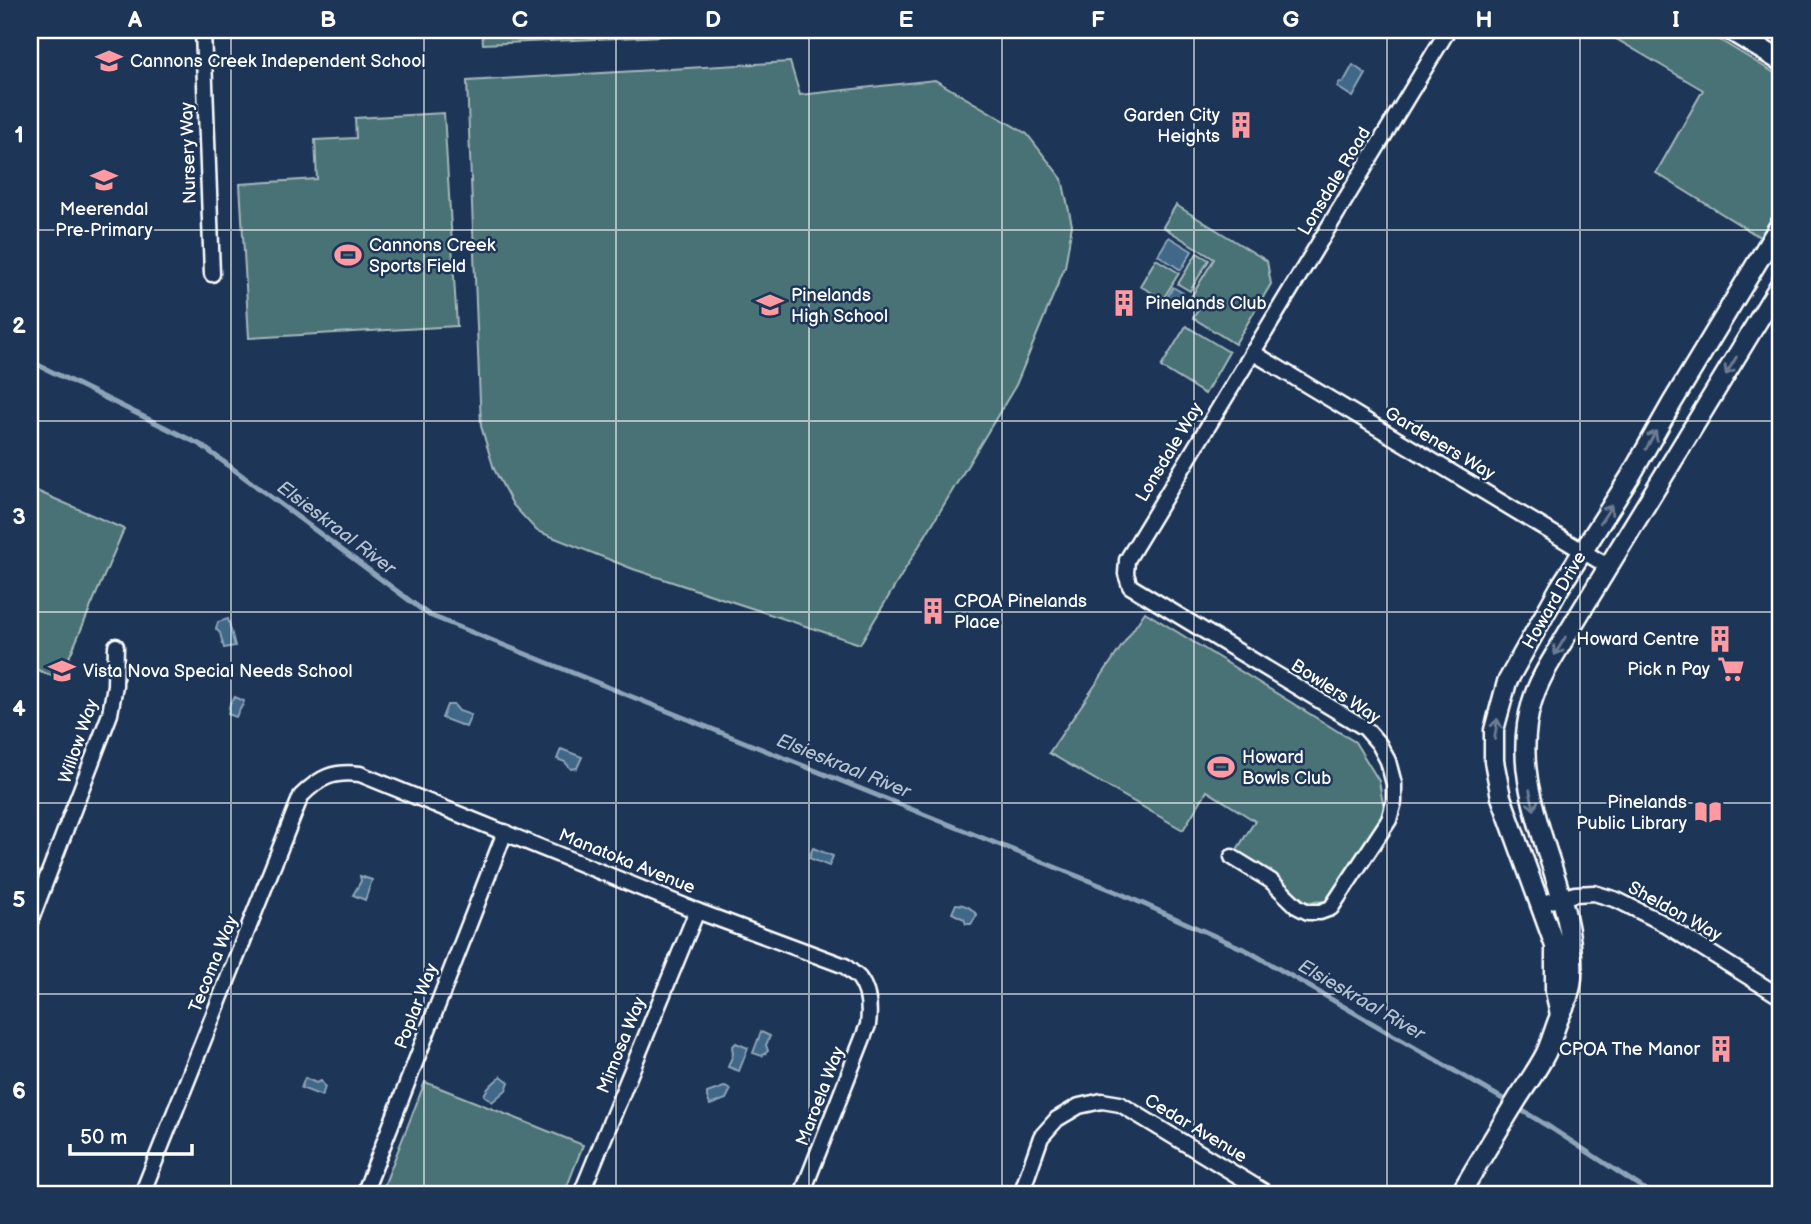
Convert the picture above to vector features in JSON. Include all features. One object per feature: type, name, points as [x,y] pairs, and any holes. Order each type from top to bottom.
[{"type":"main road","points":[[1730,30],[1781,61]]},
{"type":"street","name":"Nursery Way","points":[[203,30],[212,274]]},
{"type":"street","name":"Lonsdale Road","points":[[1252,352],[1448,30]]},
{"type":"street","name":"Howard Drive","points":[[1560,1015],[1555,991],[1555,946],[1520,855],[1501,796],[1494,761],[1494,730],[1507,682],[1582,551],[1630,477],[1781,223]]},
{"type":"street","name":"Howard Drive","points":[[1460,1194],[1545,1054],[1569,996],[1572,978],[1570,936],[1562,898],[1530,796],[1525,763],[1526,732],[1532,702],[1544,674],[1781,283]]},
{"type":"street","name":"Gardeners Way","points":[[1252,352],[1609,567]]},
{"type":"street","name":"Lonsdale Way","points":[[1126,574],[1127,560],[1252,352]]},
{"type":"street","name":"Bowlers Way","points":[[1126,574],[1130,586],[1365,729],[1379,744],[1388,761],[1394,784],[1394,802],[1389,820],[1331,908],[1308,912],[1298,907],[1271,881],[1233,857]]},
{"type":"street","name":"Willow Way","points":[[30,922],[35,893],[110,714],[115,685],[116,646]]},
{"type":"street","name":"Manatoka Avenue","points":[[344,773],[360,774],[697,911],[845,966],[859,978],[867,995],[870,1011]]},
{"type":"street","name":"Tecoma Way","points":[[142,1194],[300,796],[314,783],[329,775],[344,773]]},
{"type":"street","name":"Poplar Way","points":[[364,1194],[505,832]]},
{"type":"street","name":"Sheldon Way","points":[[1540,904],[1575,894],[1611,898],[1673,930],[1781,997]]},
{"type":"street","name":"Mimosa Way","points":[[582,1194],[697,911]]},
{"type":"street","name":"Maroela Way","points":[[802,1194],[869,1025],[870,1011]]},
{"type":"street","name":"Cedar Avenue","points":[[1021,1194],[1041,1137],[1057,1119],[1079,1106],[1102,1101],[1120,1104],[1268,1194]]},
{"type":"green space","points":[[482,30],[708,30],[708,34],[483,44]]},
{"type":"green space","points":[[1601,30],[1703,30],[1781,77],[1781,209],[1763,239],[1656,173],[1703,90]]},
{"type":"green space","name":"Pinelands High School","points":[[790,62],[800,95],[935,80],[1027,134],[1062,179],[1072,225],[1065,267],[1016,385],[860,644],[633,569],[537,531],[513,505],[494,469],[481,426],[467,81]]},
{"type":"green space","name":"Cannons Creek Sports Field","points":[[444,113],[457,326],[249,338],[240,184],[317,179],[315,140],[356,138],[355,118]]},
{"type":"green space","points":[[1176,205],[1267,261],[1271,284],[1235,344],[1193,318],[1202,304],[1191,297],[1214,259],[1163,227]]},
{"type":"green space","points":[[1197,253],[1209,260],[1190,291],[1178,284]]},
{"type":"green space","points":[[1156,259],[1179,273],[1163,299],[1140,286]]},
{"type":"green space","points":[[1186,326],[1229,352],[1205,394],[1161,367]]},
{"type":"green space","points":[[30,488],[124,529],[60,679],[30,667]]},
{"type":"green space","name":"Howard Bowls Club","points":[[1145,612],[1355,742],[1379,781],[1385,815],[1330,901],[1307,902],[1236,851],[1255,821],[1207,791],[1183,830],[1049,753]]},
{"type":"green space","points":[[425,1082],[583,1145],[564,1194],[391,1194],[382,1191]]},
{"type":"water","points":[[1353,65],[1366,74],[1353,97],[1337,87],[1340,82],[1343,83]]},
{"type":"water","points":[[1169,237],[1192,251],[1181,270],[1158,255]]},
{"type":"water","points":[[1173,287],[1183,293],[1174,307],[1165,301]]},
{"type":"water","points":[[228,619],[235,646],[224,648],[220,633],[216,629],[218,622]]},
{"type":"water","points":[[235,697],[244,701],[236,717],[228,714],[230,703]]},
{"type":"water","points":[[447,705],[454,705],[459,711],[471,715],[466,727],[442,718]]},
{"type":"water","points":[[561,749],[582,757],[577,768],[571,769],[565,762],[557,759]]},
{"type":"water","points":[[813,848],[833,856],[829,866],[809,858]]},
{"type":"water","points":[[360,876],[372,880],[365,900],[353,895],[361,881]]},
{"type":"water","points":[[956,904],[968,907],[977,915],[971,924],[966,924],[964,919],[952,913]]},
{"type":"water","points":[[761,1032],[770,1036],[766,1045],[768,1051],[762,1056],[753,1053]]},
{"type":"water","points":[[736,1043],[748,1048],[739,1071],[728,1067],[733,1054],[732,1047]]},
{"type":"water","points":[[501,1076],[509,1082],[506,1090],[492,1102],[484,1095]]},
{"type":"water","points":[[305,1078],[316,1083],[321,1081],[325,1087],[322,1096],[301,1088]]},
{"type":"water","points":[[724,1087],[730,1091],[726,1099],[710,1105],[707,1093]]},
{"type":"waterway","name":"Elsieskraal River","points":[[30,361],[201,445],[429,615],[1117,892],[1248,951],[1503,1099],[1652,1194]]},
{"type":"place","name":"Cannons Creek Independent School","points":[[109,61]]},
{"type":"place","name":"Garden City Heights","points":[[1241,125]]},
{"type":"place","name":"Meerendal Pre-Primary","points":[[104,180]]},
{"type":"place","name":"Cannons Creek Sports Field","points":[[348,255]]},
{"type":"place","name":"Pinelands Club","points":[[1124,303]]},
{"type":"place","name":"Pinelands High School","points":[[770,305]]},
{"type":"place","name":"CPOA Pinelands Place","points":[[933,611]]},
{"type":"place","name":"Howard Centre","points":[[1720,639]]},
{"type":"place","name":"Pick n Pay","points":[[1731,669]]},
{"type":"place","name":"Vista Nova Special Needs School","points":[[62,671]]},
{"type":"place","name":"Howard Bowls Club","points":[[1221,767]]},
{"type":"place","name":"Pinelands Public Library","points":[[1708,812]]},
{"type":"place","name":"CPOA The Manor","points":[[1721,1049]]}]
